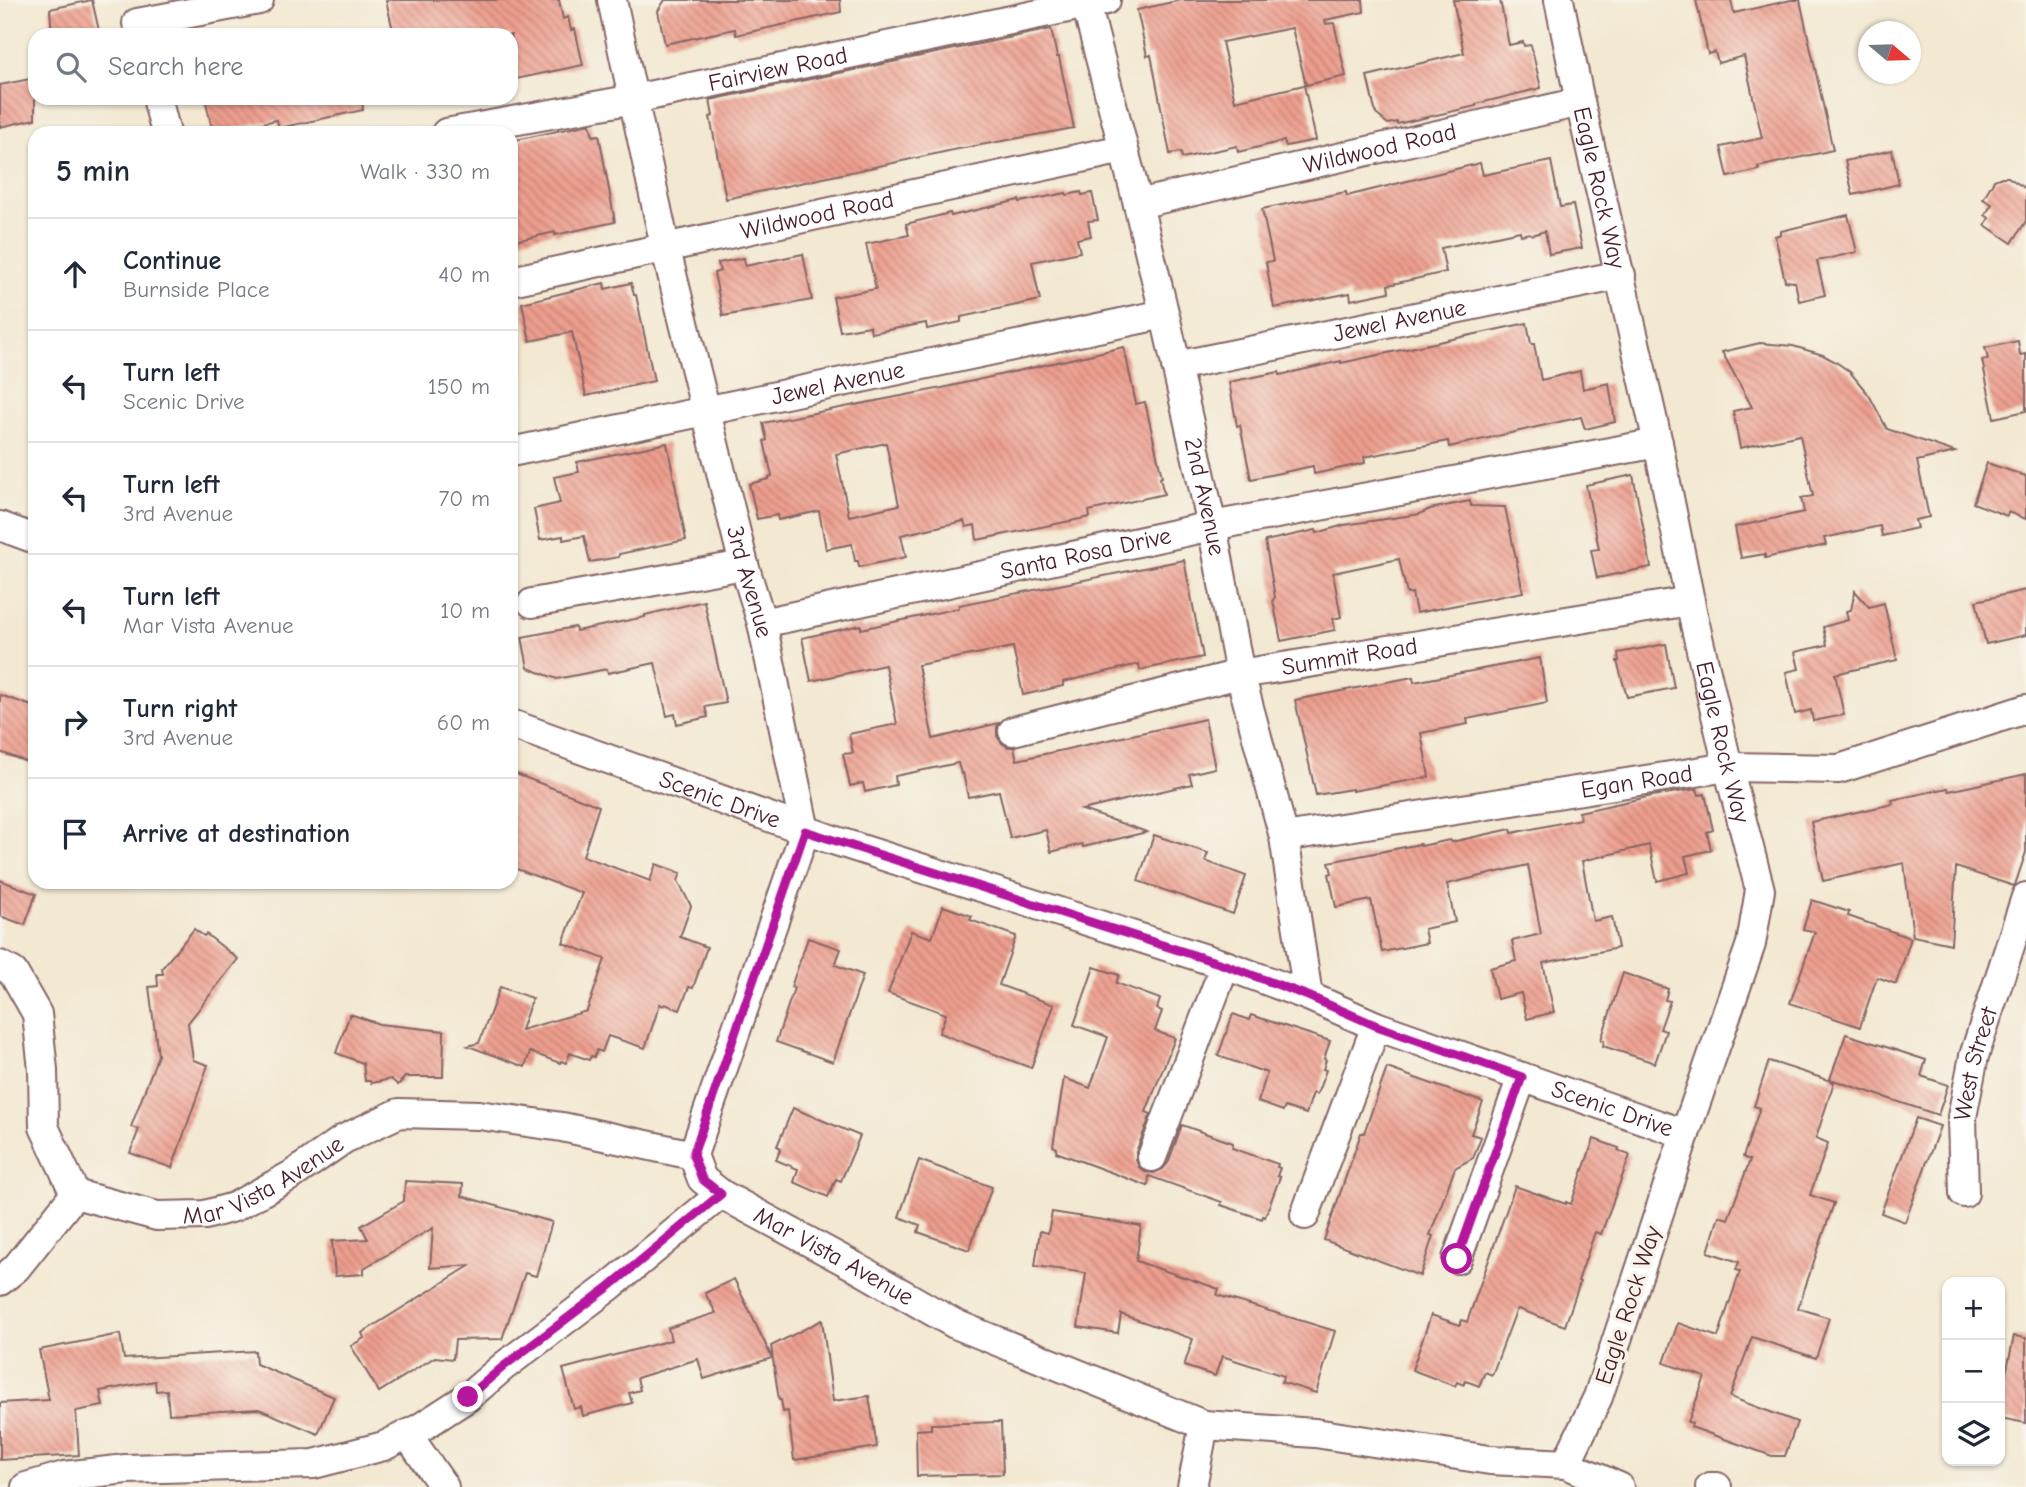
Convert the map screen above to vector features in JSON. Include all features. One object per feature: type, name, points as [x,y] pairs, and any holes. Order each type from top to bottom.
[{"type":"street","points":[[136,19],[259,0]]},
{"type":"street","name":"3rd Avenue","points":[[612,0],[665,246],[744,565],[762,623],[805,831]]},
{"type":"street","name":"Eagle Rock Way","points":[[1559,0],[1658,443],[1690,601],[1728,767],[1760,890],[1751,944],[1598,1397],[1566,1465]]},
{"type":"street","name":"Fairview Road","points":[[485,126],[634,99],[1093,1]]},
{"type":"street","name":"2nd Avenue","points":[[1093,1],[1123,149],[1212,526],[1240,674],[1284,837],[1308,996]]},
{"type":"street","name":"Wildwood Road","points":[[1138,204],[1580,102]]},
{"type":"street","points":[[159,105],[164,126]]},
{"type":"street","name":"Wildwood Road","points":[[518,279],[1123,149]]},
{"type":"street","name":"Jewel Avenue","points":[[1176,366],[1621,275]]},
{"type":"street","name":"Jewel Avenue","points":[[518,451],[1164,314]]},
{"type":"street","name":"Santa Rosa Drive","points":[[762,623],[1212,526],[1658,443]]},
{"type":"street","points":[[0,526],[28,536]]},
{"type":"street","points":[[532,603],[744,565]]},
{"type":"street","name":"Summit Road","points":[[1013,731],[1240,674],[1690,601]]},
{"type":"street","name":"Egan Road","points":[[1284,837],[1728,767],[1839,769],[2026,709]]},
{"type":"street","name":"Scenic Drive","points":[[518,727],[805,831],[1225,965],[1308,996],[1377,1026],[1685,1134]]},
{"type":"street","points":[[693,1155],[805,831]]},
{"type":"street","name":"West Street","points":[[1964,1192],[1962,1117],[1974,1056],[2026,897]]},
{"type":"street","points":[[0,965],[13,972],[37,1014],[43,1070],[44,1128],[75,1194],[16,1268],[0,1281]]},
{"type":"street","points":[[1152,1157],[1225,965]]},
{"type":"street","points":[[1305,1215],[1377,1026]]},
{"type":"street","points":[[1457,1259],[1522,1077]]},
{"type":"street","name":"Mar Vista Avenue","points":[[75,1194],[157,1216],[205,1215],[234,1207],[292,1175],[344,1139],[399,1113],[479,1115],[562,1126],[693,1155],[702,1179],[721,1194],[854,1265],[954,1324],[1204,1425],[1315,1433],[1490,1460],[1566,1465],[1619,1487]]},
{"type":"street","points":[[26,1487],[64,1476],[126,1469],[314,1464],[384,1446],[420,1428],[468,1397],[504,1366],[610,1286],[721,1194]]},
{"type":"street","points":[[1192,1487],[1204,1425]]},
{"type":"street","points":[[407,1434],[444,1487]]},
{"type":"street","points":[[1710,1487],[1717,1487]]},
{"type":"building","points":[[92,0],[98,28],[51,28],[50,9]]},
{"type":"building","points":[[386,0],[559,0],[563,19],[568,17],[571,30],[575,29],[583,65],[518,79],[518,28],[392,28]]},
{"type":"building","points":[[665,0],[840,0],[841,12],[736,35],[735,29],[665,44],[658,11]]},
{"type":"building","points":[[1181,0],[1363,0],[1364,12],[1325,20],[1326,24],[1334,23],[1346,76],[1306,85],[1292,28],[1222,42],[1235,101],[1304,85],[1316,140],[1286,146],[1284,141],[1238,152],[1237,146],[1182,158],[1181,152],[1170,154],[1151,55],[1147,56],[1137,10]]},
{"type":"building","points":[[1453,0],[1500,0],[1509,45],[1523,42],[1524,46],[1531,45],[1541,88],[1476,106],[1388,124],[1376,114],[1367,76],[1464,53]]},
{"type":"building","points":[[1696,0],[1731,0],[1734,13],[1800,0],[1833,150],[1758,167],[1759,170],[1728,177],[1721,147],[1762,138],[1744,56],[1718,63],[1715,52],[1708,54]]},
{"type":"building","points":[[1051,29],[1074,128],[953,150],[726,199],[710,117],[713,116],[710,100]]},
{"type":"building","points":[[28,79],[28,105],[35,105],[35,119],[0,127],[0,85]]},
{"type":"building","points":[[207,105],[363,105],[363,110],[288,126],[278,126],[277,120],[247,126],[211,126]]},
{"type":"building","points":[[590,124],[593,136],[599,135],[615,222],[518,240],[518,139]]},
{"type":"building","points":[[1892,150],[1899,184],[1853,195],[1845,161]]},
{"type":"building","points":[[1551,161],[1560,207],[1573,205],[1582,248],[1549,254],[1545,231],[1521,235],[1520,231],[1441,248],[1446,272],[1388,285],[1389,292],[1351,300],[1350,293],[1274,308],[1266,262],[1273,261],[1262,209],[1346,192],[1347,196],[1480,163],[1483,175]]},
{"type":"building","points":[[2008,177],[2026,189],[2026,221],[2012,243],[1985,225],[1989,218],[1985,215],[1992,204],[1983,199],[1994,180]]},
{"type":"building","points":[[1081,192],[1082,195],[1092,193],[1098,220],[1088,221],[1091,236],[1077,239],[1080,252],[1032,262],[1040,300],[961,317],[961,322],[927,329],[926,323],[871,333],[870,326],[840,331],[833,297],[876,289],[866,244],[909,235],[906,224],[950,213],[951,216],[1019,200],[1020,202]]},
{"type":"building","points":[[1848,215],[1857,252],[1817,261],[1825,295],[1799,301],[1795,282],[1785,281],[1775,236],[1781,234],[1781,231]]},
{"type":"building","points":[[803,254],[812,300],[723,316],[714,273],[720,271],[718,263],[744,258],[745,266]]},
{"type":"building","points":[[604,283],[605,289],[631,283],[636,295],[654,381],[586,396],[572,332],[530,341],[522,303]]},
{"type":"building","points":[[1527,323],[1541,380],[1580,371],[1583,389],[1609,383],[1615,422],[1585,429],[1581,417],[1449,447],[1448,441],[1364,457],[1365,463],[1314,474],[1313,466],[1251,479],[1229,382],[1341,363]]},
{"type":"building","points":[[2018,341],[2020,355],[2026,354],[2026,411],[1994,418],[1982,360],[1988,359],[1985,348]]},
{"type":"building","points":[[1760,343],[1793,346],[1836,362],[1850,372],[1869,395],[1887,429],[1955,452],[1917,461],[1929,517],[1915,520],[1917,528],[1882,536],[1880,526],[1824,538],[1826,545],[1765,558],[1765,554],[1741,558],[1735,527],[1804,512],[1801,498],[1813,496],[1800,435],[1740,448],[1733,411],[1752,407],[1722,352]]},
{"type":"building","points":[[1124,347],[1136,404],[1145,402],[1164,494],[1089,511],[1090,517],[977,540],[975,525],[966,527],[964,521],[901,535],[906,557],[859,567],[852,544],[826,549],[819,511],[778,520],[777,515],[757,519],[749,484],[772,476],[763,423],[942,388]],"holes":[[[886,443],[899,505],[849,516],[836,454]]]},
{"type":"building","points":[[667,443],[686,540],[590,562],[584,536],[540,540],[534,509],[560,503],[554,477],[579,472],[577,462]]},
{"type":"building","points":[[1987,463],[2026,476],[2026,519],[2008,512],[2007,516],[1973,503]]},
{"type":"building","points":[[1633,475],[1651,567],[1597,578],[1591,550],[1599,549],[1586,485]]},
{"type":"building","points":[[1470,501],[1471,506],[1505,507],[1523,592],[1416,613],[1412,593],[1407,594],[1399,559],[1333,573],[1341,617],[1333,619],[1335,630],[1281,641],[1265,541],[1316,530],[1317,533],[1344,525],[1420,514],[1430,509]]},
{"type":"building","points":[[1184,560],[1203,657],[1140,670],[1139,664],[1063,682],[1063,686],[1023,695],[1013,647],[918,665],[933,739],[999,723],[997,736],[1008,747],[1014,747],[1017,760],[1205,719],[1215,768],[1189,774],[1192,784],[1082,810],[1147,832],[1051,852],[1046,830],[1010,838],[999,791],[968,797],[958,763],[895,776],[896,785],[865,792],[863,783],[850,786],[843,754],[853,753],[849,734],[897,724],[885,665],[811,681],[802,638],[861,625],[861,629],[959,608],[959,605]]},
{"type":"building","points":[[2026,590],[2026,635],[1986,644],[1976,601]]},
{"type":"building","points":[[1855,591],[1869,607],[1884,603],[1897,660],[1835,674],[1844,715],[1813,721],[1811,710],[1795,714],[1786,672],[1799,669],[1795,652],[1827,645],[1823,627],[1848,620],[1846,611],[1851,610]]},
{"type":"building","points":[[704,601],[726,703],[705,707],[708,717],[677,724],[675,714],[667,716],[655,663],[608,673],[607,669],[557,679],[528,668],[522,637],[575,627],[576,631],[645,617]]},
{"type":"building","points":[[1666,644],[1674,688],[1627,697],[1617,661],[1618,653]]},
{"type":"building","points":[[1540,658],[1547,703],[1467,719],[1468,724],[1421,733],[1429,777],[1316,795],[1295,700],[1413,677],[1414,682]]},
{"type":"building","points":[[0,695],[28,705],[28,762],[0,752]]},
{"type":"building","points":[[2026,774],[2026,852],[2015,885],[1956,867],[1951,944],[1913,936],[1904,863],[1823,881],[1811,822],[1893,804],[1892,800]]},
{"type":"building","points":[[518,775],[599,806],[583,856],[650,881],[656,864],[681,873],[678,881],[691,906],[680,937],[707,947],[693,988],[689,987],[680,1010],[660,1004],[645,1048],[608,1036],[602,1052],[597,1050],[589,1060],[570,1053],[566,1063],[560,1063],[530,1052],[525,1067],[468,1046],[479,1043],[500,987],[532,998],[521,1030],[587,1011],[605,959],[563,943],[582,893],[518,870]]},
{"type":"building","points":[[1697,789],[1699,795],[1705,794],[1713,830],[1707,832],[1711,850],[1685,856],[1689,873],[1657,881],[1649,845],[1582,861],[1593,921],[1612,917],[1618,948],[1543,963],[1554,1012],[1527,1019],[1521,993],[1497,999],[1490,968],[1516,961],[1512,941],[1541,934],[1528,865],[1447,884],[1455,922],[1424,929],[1427,943],[1382,952],[1371,900],[1336,907],[1329,862],[1511,829],[1512,833],[1580,819],[1579,812]]},
{"type":"building","points":[[1154,835],[1208,853],[1205,861],[1246,876],[1233,914],[1138,881]]},
{"type":"building","points":[[0,880],[36,894],[25,925],[0,916]]},
{"type":"building","points":[[1812,900],[1911,938],[1896,984],[1877,977],[1860,1027],[1790,1003],[1815,932],[1803,929]]},
{"type":"building","points":[[943,906],[972,916],[970,920],[1016,936],[999,985],[1054,1005],[1031,1068],[939,1033],[946,1014],[888,993],[911,931],[932,938]]},
{"type":"building","points":[[194,929],[204,936],[206,934],[238,959],[188,1023],[193,1060],[208,1065],[172,1168],[130,1153],[139,1129],[131,1127],[158,1055],[149,987],[158,986],[157,974],[163,974],[162,968]]},
{"type":"building","points":[[808,938],[841,949],[835,965],[863,975],[833,1062],[776,1042]]},
{"type":"building","points":[[1094,967],[1119,975],[1116,983],[1160,999],[1157,1009],[1162,1011],[1155,1031],[1175,1038],[1146,1112],[1151,1114],[1136,1152],[1139,1167],[1145,1172],[1154,1173],[1163,1169],[1168,1163],[1182,1125],[1233,1143],[1232,1148],[1278,1164],[1277,1167],[1280,1168],[1277,1176],[1280,1177],[1265,1217],[1262,1219],[1221,1205],[1222,1202],[1149,1176],[1148,1186],[1056,1152],[1057,1148],[1053,1146],[1064,1078],[1090,1088],[1108,1037],[1074,1025]]},
{"type":"building","points":[[1623,973],[1668,989],[1665,1000],[1670,1001],[1660,1029],[1666,1031],[1655,1063],[1603,1046],[1604,1041],[1601,1040]]},
{"type":"building","points":[[350,1014],[379,1024],[444,1031],[443,1077],[405,1077],[398,1085],[391,1079],[371,1083],[365,1081],[363,1063],[336,1053]]},
{"type":"building","points":[[1233,1014],[1249,1020],[1251,1015],[1330,1041],[1324,1059],[1323,1069],[1326,1070],[1317,1094],[1313,1093],[1306,1114],[1285,1107],[1283,1111],[1258,1102],[1267,1073],[1218,1056]]},
{"type":"building","points":[[1846,1034],[1926,1060],[1921,1076],[1948,1085],[1938,1115],[1830,1079]]},
{"type":"building","points":[[1769,1061],[1834,1082],[1816,1138],[1828,1143],[1810,1195],[1834,1203],[1798,1308],[1829,1318],[1816,1358],[1752,1337],[1730,1397],[1797,1422],[1785,1456],[1772,1456],[1691,1427],[1692,1423],[1688,1422],[1705,1377],[1664,1363],[1678,1323],[1718,1337],[1740,1271],[1736,1270],[1739,1262],[1708,1252],[1719,1216],[1728,1219],[1750,1160],[1743,1157],[1760,1108],[1754,1106]]},
{"type":"building","points":[[1387,1068],[1483,1102],[1471,1134],[1481,1137],[1473,1158],[1455,1168],[1430,1235],[1433,1236],[1420,1276],[1324,1240]]},
{"type":"building","points":[[793,1108],[860,1136],[841,1181],[836,1179],[828,1197],[794,1182],[798,1169],[776,1160],[781,1148],[777,1146]]},
{"type":"building","points":[[1916,1118],[1940,1126],[1905,1222],[1881,1213]]},
{"type":"building","points":[[1594,1139],[1630,1155],[1601,1234],[1595,1232],[1565,1326],[1518,1309],[1492,1375],[1485,1372],[1479,1386],[1466,1381],[1464,1385],[1457,1382],[1455,1386],[1412,1370],[1431,1315],[1460,1325],[1462,1320],[1467,1322],[1515,1186],[1571,1204]]},
{"type":"building","points":[[919,1160],[992,1187],[969,1250],[918,1232],[920,1225],[899,1217]]},
{"type":"building","points":[[405,1181],[463,1184],[462,1196],[552,1222],[536,1276],[525,1273],[502,1339],[455,1340],[453,1359],[435,1357],[379,1392],[351,1346],[364,1338],[362,1333],[471,1265],[430,1268],[433,1228],[364,1268],[364,1274],[335,1276],[332,1241],[368,1239],[361,1226],[404,1201]]},
{"type":"building","points":[[1052,1212],[1141,1226],[1136,1261],[1219,1289],[1217,1295],[1335,1331],[1316,1393],[1281,1382],[1284,1376],[1222,1356],[1215,1376],[1184,1366],[1193,1339],[1121,1314],[1118,1333],[1078,1327],[1086,1273],[1035,1266],[1040,1231],[1048,1233]]},
{"type":"building","points":[[734,1279],[772,1358],[704,1379],[698,1359],[637,1378],[640,1390],[629,1393],[632,1403],[583,1416],[581,1407],[574,1409],[563,1369],[671,1340],[668,1328],[716,1313],[705,1293]]},
{"type":"building","points":[[822,1320],[833,1401],[869,1396],[877,1447],[794,1460],[788,1411],[783,1412],[779,1400],[771,1346]]},
{"type":"building","points":[[120,1334],[124,1359],[255,1351],[256,1364],[334,1397],[318,1434],[259,1409],[169,1414],[167,1390],[156,1391],[155,1381],[100,1391],[103,1406],[76,1411],[79,1455],[0,1460],[0,1403],[49,1400],[39,1350]]},
{"type":"building","points":[[2014,1336],[2026,1338],[2026,1423],[2005,1419],[2005,1378]]},
{"type":"building","points":[[1001,1422],[1003,1474],[917,1476],[916,1430],[931,1429],[931,1424]]},
{"type":"route","points":[[468,1397],[542,1335],[610,1286],[721,1194],[702,1179],[693,1155],[805,831],[1225,965],[1308,996],[1377,1026],[1522,1077],[1457,1259]]}]
